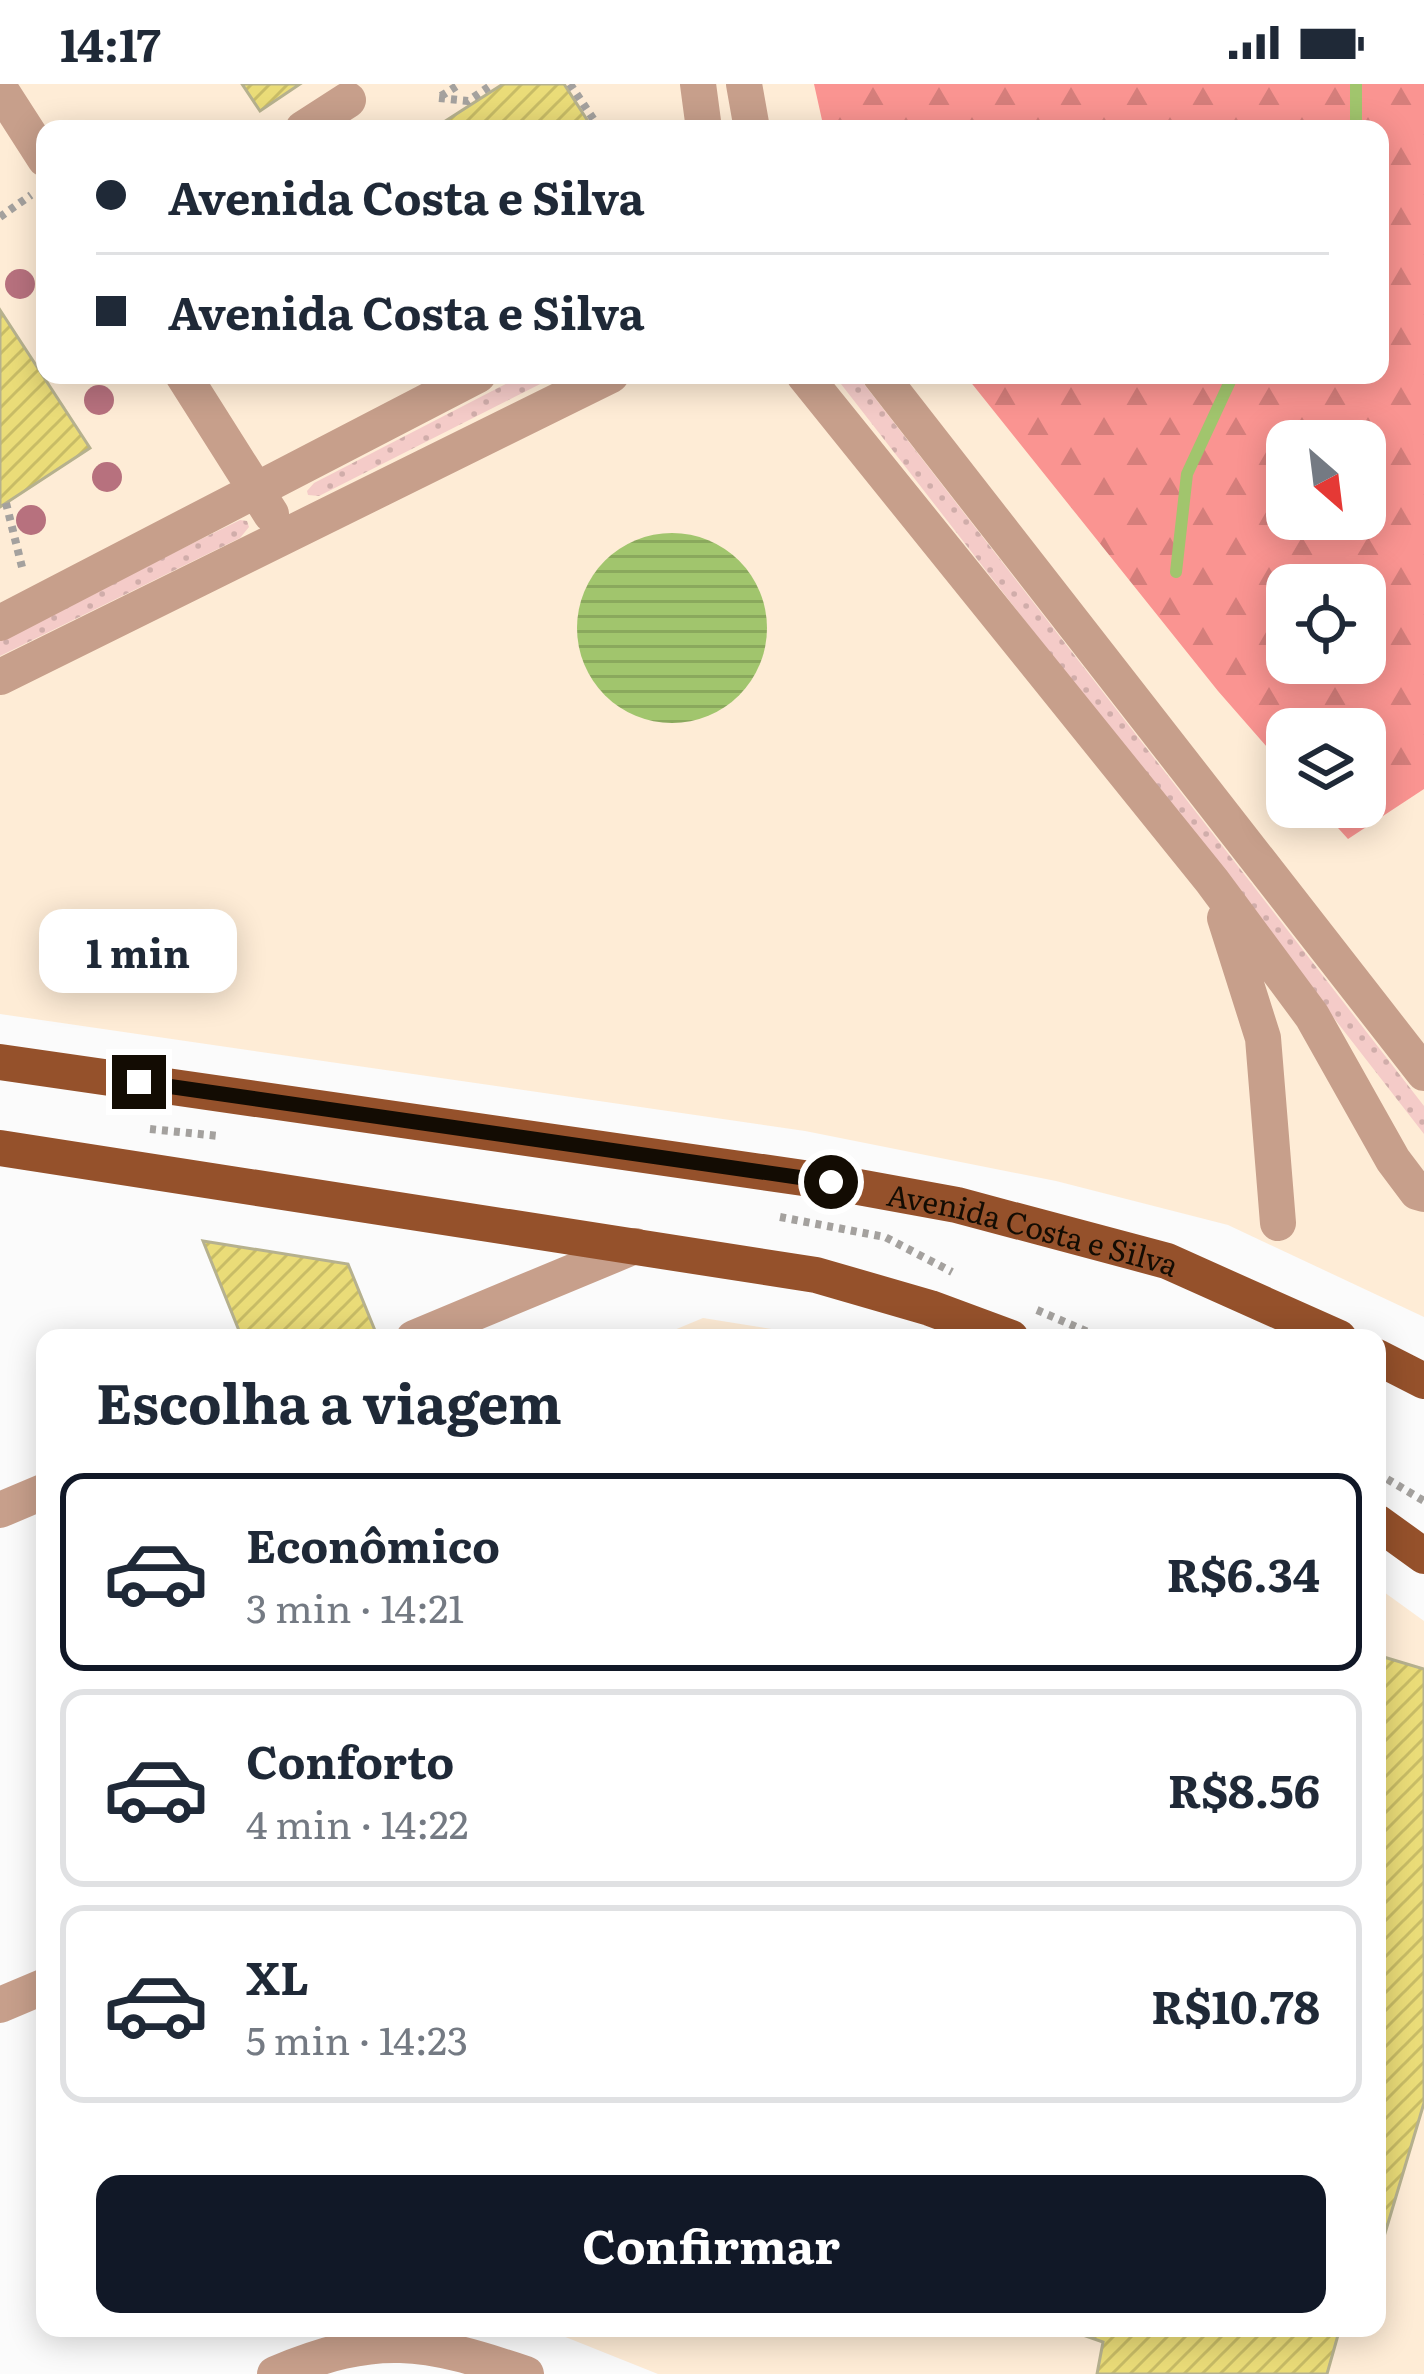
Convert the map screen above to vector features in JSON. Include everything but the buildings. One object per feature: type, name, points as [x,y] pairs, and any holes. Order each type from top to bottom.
[{"type":"main road","name":"Avenida Costa e Silva","points":[[0,1062],[831,1182],[956,1205],[1167,1261],[1319,1329]]},
{"type":"main road","points":[[0,1148],[816,1275],[987,1329]]},
{"type":"main road","points":[[1386,1362],[1421,1379]]},
{"type":"main road","points":[[1386,1374],[1421,1379]]},
{"type":"main road","points":[[1386,1529],[1424,1556]]},
{"type":"street","points":[[698,84],[703,120]]},
{"type":"street","points":[[744,84],[750,120]]},
{"type":"street","points":[[0,89],[36,144]]},
{"type":"street","points":[[317,120],[348,100]]},
{"type":"street","points":[[189,384],[285,538]]},
{"type":"street","points":[[0,623],[461,384]]},
{"type":"street","points":[[0,677],[593,384]]},
{"type":"street","points":[[811,384],[1211,881],[1312,1016],[1393,1160],[1417,1192],[1424,1194]]},
{"type":"street","points":[[887,384],[1424,1072]]},
{"type":"street","points":[[1211,881],[1263,1038],[1278,1223]]},
{"type":"street","points":[[436,1329],[634,1246]]},
{"type":"street","points":[[0,1510],[36,1495]]},
{"type":"street","points":[[0,2005],[36,1990]]},
{"type":"street","points":[[290,2367],[362,2346],[420,2343],[526,2374]]},
{"type":"path","points":[[460,84],[439,98],[468,101],[493,84]]},
{"type":"path","points":[[570,84],[594,120]]},
{"type":"path","points":[[0,217],[31,195]]},
{"type":"path","points":[[6,503],[25,580],[38,605]]},
{"type":"path","points":[[1386,1478],[1424,1501]]},
{"type":"shaded area","points":[[0,84],[1424,84],[1424,1317],[1228,1225],[1056,1181],[805,1131],[0,1014]]},
{"type":"shaded area","points":[[506,384],[540,384],[319,496],[308,495],[314,483]]},
{"type":"shaded area","points":[[841,384],[864,384],[1424,1106],[1424,1134]]},
{"type":"shaded area","points":[[240,520],[249,527],[240,538],[0,656],[0,638]]},
{"type":"shaded area","points":[[672,533],[708,540],[739,561],[760,592],[767,628],[760,664],[739,695],[708,716],[672,723],[636,716],[605,695],[584,664],[577,628],[584,592],[605,561],[636,540]]},
{"type":"shaded area","points":[[703,1318],[772,1329],[677,1329]]},
{"type":"shaded area","points":[[1386,1594],[1424,1621],[1424,2374],[658,2374],[566,2337],[1386,2337]]},
{"type":"green space","points":[[814,84],[1424,84],[1424,789],[1386,814],[1386,708],[1266,708],[1266,746],[972,384],[1389,384],[1389,120],[822,120]]},
{"type":"green space","points":[[1338,828],[1365,828],[1348,839]]},
{"type":"waterway","points":[[1356,84],[1356,120]]},
{"type":"waterway","points":[[1176,572],[1187,474],[1229,384]]},
{"type":"route","points":[[139,1082],[831,1182]]}]
